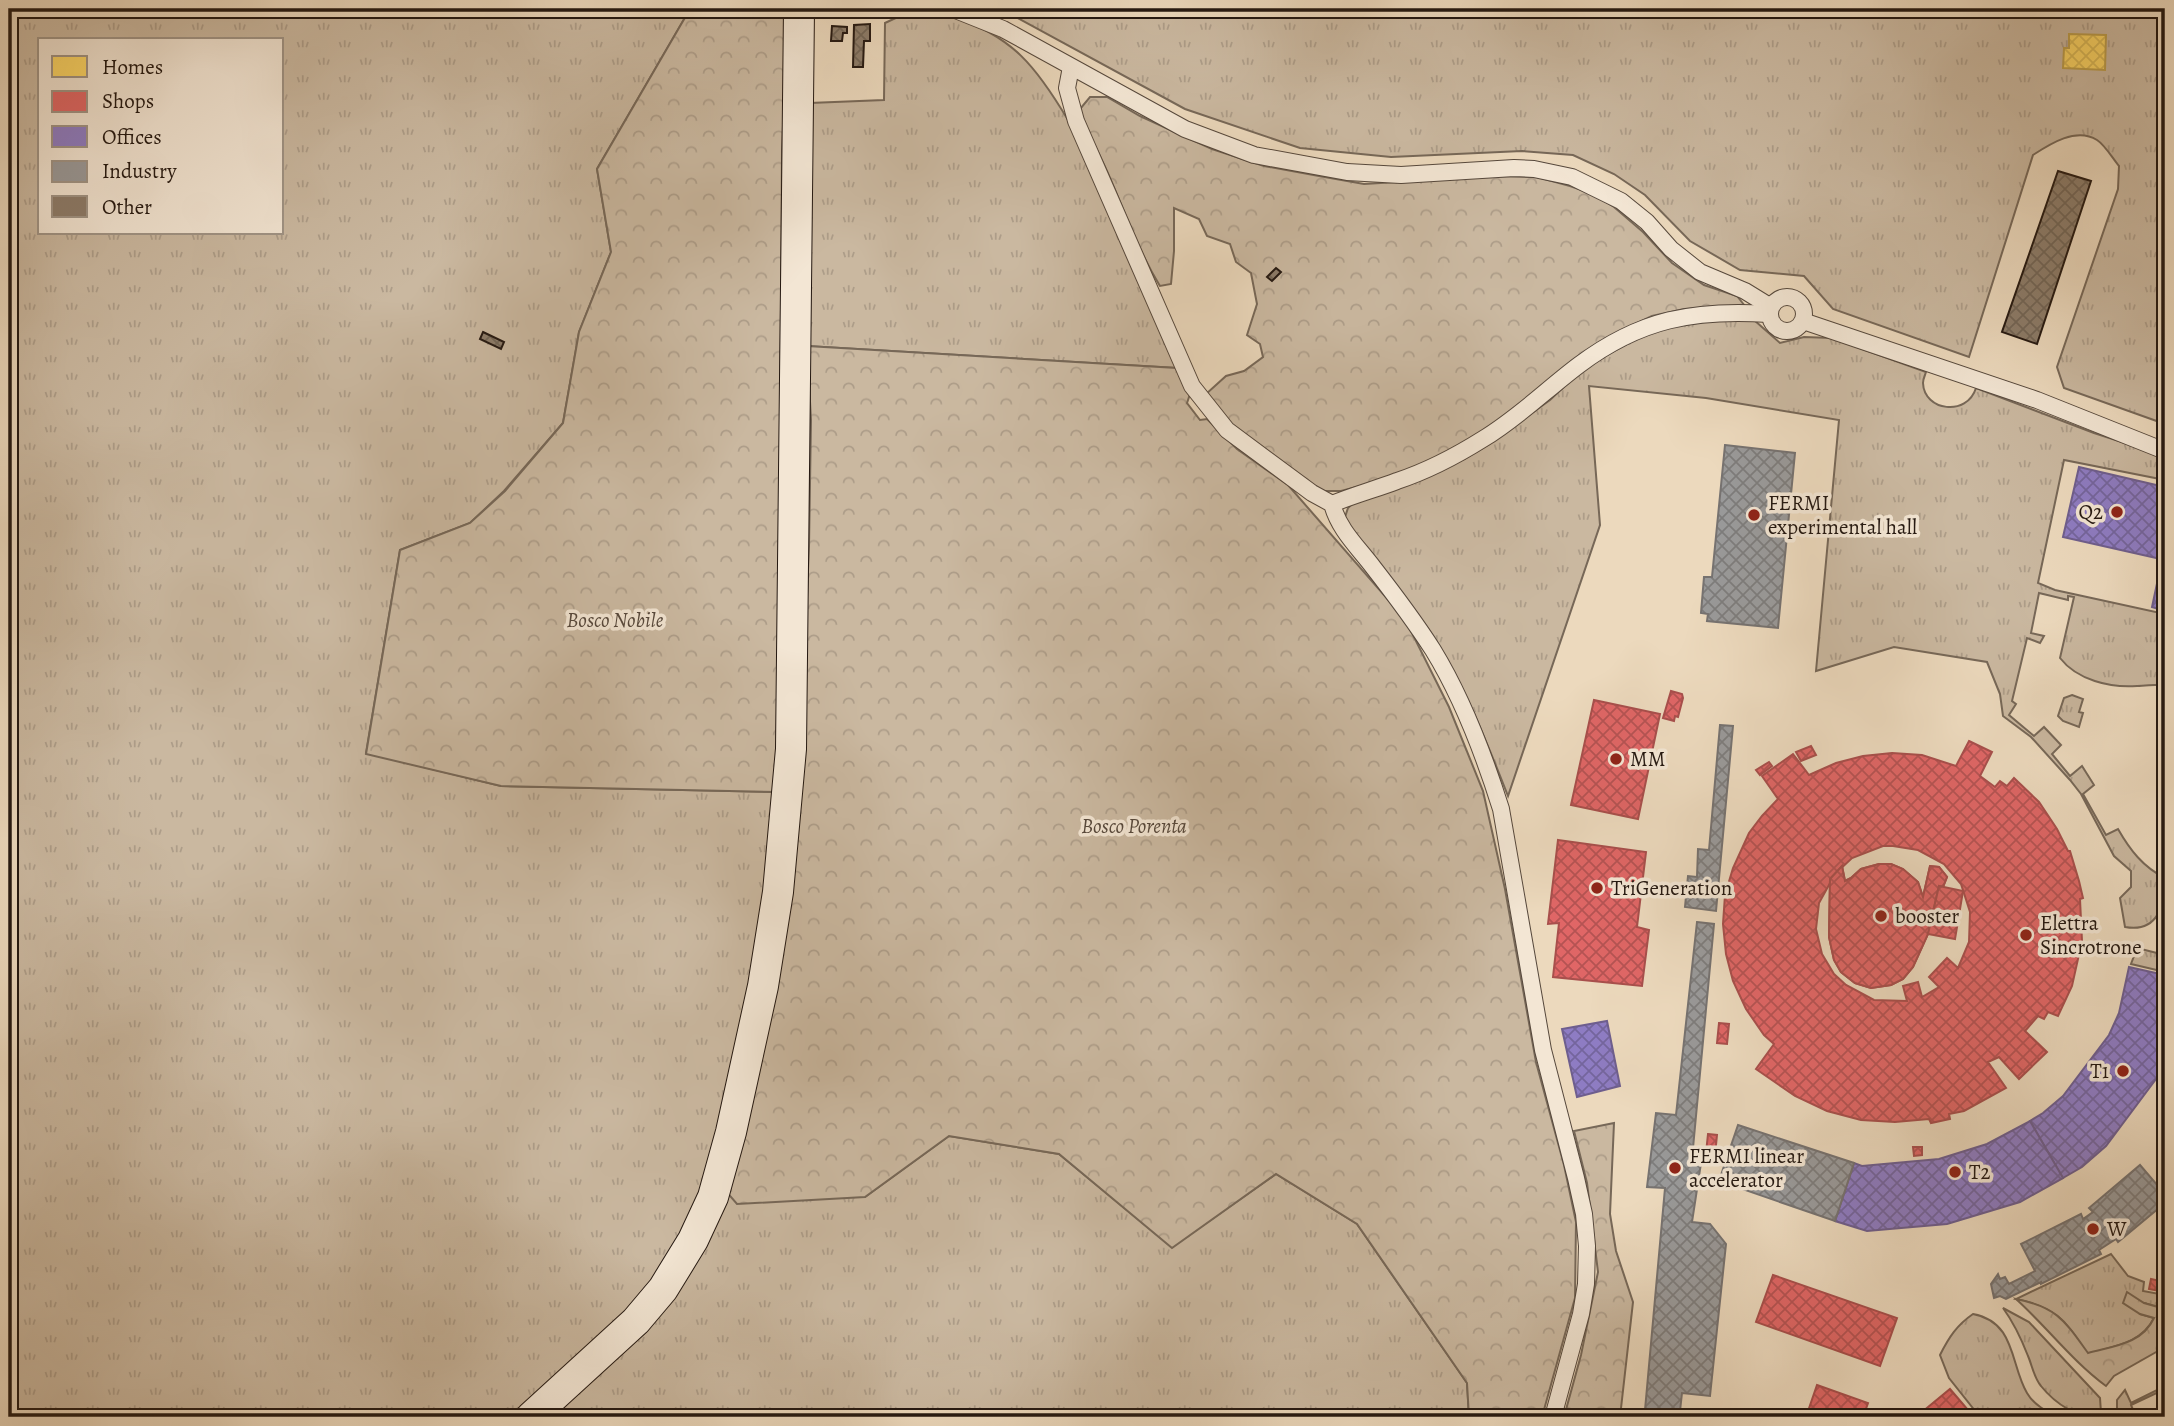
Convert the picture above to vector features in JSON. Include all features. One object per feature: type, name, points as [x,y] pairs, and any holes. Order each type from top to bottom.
[{"type":"main road","points":[[531,1417],[636,1321],[663,1289],[693,1240],[713,1197],[731,1132],[762,986],[778,892],[791,749],[799,9]]},
{"type":"street","points":[[953,9],[1003,29],[1185,129],[1217,143],[1266,158],[1347,172],[1401,175],[1514,168],[1572,177],[1621,201],[1647,222],[1671,249],[1700,272],[1745,291],[1770,310],[1774,326],[1786,331],[1793,330],[1803,321],[1803,307],[1793,298],[1780,298],[1770,310],[1690,315],[1659,322],[1630,333],[1602,349],[1527,409],[1454,457],[1397,482],[1351,496],[1332,505]]},
{"type":"street","points":[[1071,67],[1067,88],[1069,103],[1192,386],[1227,430],[1301,486],[1332,505],[1344,532],[1381,577],[1434,652],[1476,738],[1501,809],[1543,1050],[1584,1214],[1586,1284],[1581,1314],[1553,1417]]},
{"type":"street","points":[[1803,321],[2037,400],[2165,451]]},
{"type":"green space","points":[[9,9],[690,9],[597,169],[611,252],[579,332],[563,423],[504,491],[470,523],[400,550],[366,753],[501,786],[778,792],[768,886],[735,1063],[697,1207],[652,1284],[581,1358],[514,1417],[9,1417]]},
{"type":"green space","name":"Bosco Nobile","points":[[690,9],[788,9],[782,150],[778,792],[501,786],[366,754],[400,550],[470,523],[505,491],[563,423],[579,332],[611,252],[597,169]]},
{"type":"green space","points":[[915,9],[953,17],[992,34],[1021,56],[1045,85],[1068,120],[1177,368],[807,346],[810,103],[884,100],[885,23]]},
{"type":"green space","points":[[1001,9],[2165,9],[2165,424],[2064,388],[2057,367],[2118,189],[2119,166],[2100,142],[2089,136],[2072,136],[2033,155],[1969,357],[1833,309],[1804,276],[1740,270],[1690,241],[1645,195],[1614,174],[1573,155],[1522,151],[1391,157],[1300,148],[1185,109]]},
{"type":"green space","points":[[1090,97],[1107,97],[1140,116],[1212,149],[1264,166],[1364,184],[1498,176],[1537,177],[1570,186],[1593,194],[1614,207],[1643,232],[1672,263],[1704,285],[1737,296],[1745,306],[1684,309],[1652,316],[1618,332],[1467,443],[1425,464],[1372,483],[1341,491],[1324,491],[1310,486],[1234,428],[1206,394],[1226,376],[1244,371],[1263,357],[1260,344],[1247,335],[1257,304],[1251,273],[1236,262],[1230,244],[1207,236],[1199,219],[1174,208],[1171,284],[1160,286],[1139,247],[1083,118],[1080,109]]},
{"type":"green space","points":[[1733,318],[1754,320],[1780,343],[1804,337],[1832,338],[1926,372],[1923,383],[1925,392],[1930,400],[1938,405],[1956,407],[1971,397],[1976,388],[2094,433],[2165,456],[2165,480],[2064,460],[2038,583],[2055,590],[2165,614],[2165,685],[2116,686],[2075,672],[2060,658],[2074,597],[2068,596],[2068,600],[2039,593],[2031,633],[2044,636],[2040,643],[2027,638],[2012,701],[2016,704],[2009,715],[2034,736],[2044,727],[2061,745],[2052,754],[2070,776],[2082,766],[2094,785],[2083,794],[2106,835],[2118,829],[2138,857],[2150,869],[2165,878],[2161,907],[2152,921],[2145,926],[2125,927],[2120,898],[2131,887],[2131,871],[2114,856],[2081,794],[2070,780],[2031,737],[2003,716],[2000,694],[1987,662],[1894,647],[1816,671],[1839,420],[1706,398],[1589,386],[1600,525],[1508,796],[1483,733],[1454,672],[1431,633],[1354,533],[1345,517],[1348,508],[1354,502],[1464,459],[1488,445],[1550,400],[1585,367],[1654,329]]},
{"type":"green space","name":"Bosco Porenta","points":[[807,346],[1177,368],[1190,394],[1187,403],[1200,420],[1207,419],[1237,449],[1288,485],[1405,619],[1449,707],[1483,791],[1505,889],[1536,1062],[1564,1165],[1576,1222],[1575,1298],[1542,1417],[1469,1417],[1467,1383],[1357,1224],[1276,1174],[1172,1248],[1059,1154],[949,1136],[865,1197],[737,1204],[724,1189],[804,671],[811,420]]},
{"type":"green space","points":[[2072,695],[2083,699],[2079,712],[2083,713],[2079,727],[2063,721],[2058,716],[2064,698]]},
{"type":"green space","points":[[2137,948],[2165,955],[2165,972],[2131,964]]},
{"type":"green space","points":[[1614,1123],[1610,1214],[1616,1251],[1633,1302],[1620,1417],[1564,1417],[1581,1355],[1598,1272],[1587,1183],[1574,1131]]},
{"type":"green space","points":[[949,1136],[1059,1154],[1172,1247],[1276,1174],[1357,1224],[1467,1383],[1469,1417],[549,1417],[724,1189],[865,1197]]},
{"type":"green space","points":[[2111,1254],[2128,1276],[2144,1282],[2143,1291],[2165,1295],[2165,1309],[2144,1303],[2140,1314],[2154,1318],[2142,1333],[2126,1343],[2087,1354],[2059,1317],[2041,1306],[2016,1299]]},
{"type":"green space","points":[[2127,1292],[2144,1303],[2165,1309],[2165,1347],[2114,1376],[2106,1386],[2082,1366],[2016,1299],[2041,1306],[2059,1317],[2088,1353],[2126,1343],[2149,1327],[2154,1318],[2140,1314],[2123,1303]]},
{"type":"green space","points":[[2003,1308],[2029,1322],[2100,1398],[2101,1413],[2076,1413],[2046,1392],[2037,1379],[2011,1319]]},
{"type":"green space","points":[[1973,1314],[1987,1319],[2005,1335],[2027,1393],[2037,1404],[2058,1417],[1980,1417],[1949,1378],[1940,1355],[1954,1332]]},
{"type":"green space","points":[[2165,1386],[2165,1389],[2131,1405],[2136,1417],[2124,1417],[2117,1408],[2117,1400],[2125,1390],[2131,1403]]},
{"type":"building: Homes","points":[[2069,34],[2106,35],[2105,70],[2063,68],[2064,48],[2069,48]]},
{"type":"building: Shops","points":[[1671,691],[1682,694],[1683,698],[1678,717],[1675,716],[1674,721],[1663,718]]},
{"type":"building: Shops","name":"MM","points":[[1594,700],[1660,714],[1638,819],[1571,805]]},
{"type":"building: Shops","name":"Elettra Sincrotrone","points":[[1969,741],[1992,752],[1980,776],[1995,787],[2000,781],[2007,786],[2014,778],[2039,802],[2070,851],[2083,898],[2080,899],[2082,941],[2072,986],[2058,1016],[2048,1012],[2044,1019],[2038,1016],[2025,1031],[2047,1052],[2019,1079],[1999,1057],[1988,1062],[2006,1088],[1964,1111],[1949,1114],[1950,1119],[1931,1123],[1929,1119],[1895,1122],[1861,1120],[1827,1111],[1795,1096],[1756,1069],[1774,1044],[1764,1035],[1746,1009],[1733,981],[1726,954],[1723,924],[1725,895],[1733,868],[1749,833],[1778,799],[1762,776],[1793,754],[1809,775],[1836,763],[1863,756],[1892,753],[1922,755],[1956,766]],"holes":[[[1883,846],[1918,850],[1944,864],[1961,884],[1970,912],[1969,942],[1958,968],[1947,958],[1929,977],[1939,987],[1922,997],[1918,982],[1903,986],[1907,1001],[1874,1000],[1846,985],[1834,974],[1822,954],[1816,929],[1819,903],[1835,874],[1852,858]]]},
{"type":"building: Shops","points":[[1811,746],[1816,755],[1801,761],[1796,752]]},
{"type":"building: Shops","points":[[1769,762],[1772,766],[1760,775],[1756,770]]},
{"type":"building: Shops","name":"TriGeneration","points":[[1558,840],[1646,852],[1637,927],[1649,930],[1642,986],[1553,977],[1559,923],[1548,924]]},
{"type":"building: Shops","name":"booster","points":[[1891,864],[1903,869],[1918,882],[1923,897],[1930,866],[1939,867],[1947,877],[1943,887],[1939,886],[1928,934],[1913,967],[1903,979],[1891,985],[1871,988],[1855,983],[1841,972],[1834,960],[1829,937],[1830,879],[1842,866],[1845,881],[1861,869]],"holes":[[[1885,880],[1896,882],[1906,895],[1893,957],[1879,968],[1859,963],[1851,942],[1861,899]]]},
{"type":"building: Shops","name":"booster","points":[[1891,864],[1903,869],[1918,882],[1923,897],[1930,866],[1939,867],[1947,877],[1943,887],[1939,886],[1928,934],[1913,967],[1903,979],[1891,985],[1871,988],[1855,983],[1841,972],[1834,960],[1829,937],[1830,879],[1842,866],[1845,881],[1861,869]]},
{"type":"building: Shops","points":[[1939,886],[1963,891],[1955,939],[1928,934]]},
{"type":"building: Shops","points":[[1719,1023],[1729,1024],[1727,1044],[1717,1043]]},
{"type":"building: Shops","points":[[1708,1134],[1717,1135],[1715,1155],[1706,1153]]},
{"type":"building: Shops","points":[[1913,1147],[1922,1147],[1922,1155],[1914,1156]]},
{"type":"building: Shops","points":[[1773,1275],[1897,1318],[1880,1366],[1756,1322]]},
{"type":"building: Shops","points":[[2151,1279],[2165,1282],[2165,1292],[2149,1289]]},
{"type":"building: Shops","points":[[1817,1385],[1868,1403],[1863,1417],[1806,1417]]},
{"type":"building: Shops","points":[[1950,1389],[1974,1417],[1916,1417]]},
{"type":"building: Offices","name":"Q2","points":[[2079,467],[2165,487],[2165,560],[2063,537]]},
{"type":"building: Offices","points":[[2159,574],[2165,576],[2165,611],[2152,607]]},
{"type":"building: Offices","name":"T1","points":[[2129,967],[2165,975],[2165,1067],[2106,1146],[2082,1167],[2063,1178],[2030,1121],[2063,1096],[2109,1035],[2119,1013]]},
{"type":"building: Offices","points":[[1607,1021],[1620,1086],[1577,1097],[1562,1029]]},
{"type":"building: Offices","name":"T2","points":[[2030,1121],[2063,1178],[2020,1202],[1947,1224],[1867,1231],[1835,1221],[1854,1163],[1862,1166],[1939,1159],[1987,1144]]},
{"type":"building: Industry","name":"FERMI experimental hall","points":[[1725,445],[1795,453],[1778,628],[1707,621],[1708,614],[1701,613],[1704,577],[1712,577]]},
{"type":"building: Industry","points":[[1720,725],[1733,726],[1716,911],[1685,907],[1688,876],[1697,877],[1698,849],[1709,850]]},
{"type":"building: Industry","name":"FERMI linear accelerator","points":[[1697,922],[1714,924],[1693,1148],[1703,1150],[1692,1222],[1710,1224],[1726,1244],[1710,1396],[1682,1393],[1680,1411],[1645,1410],[1665,1188],[1647,1187],[1656,1113],[1676,1115]]},
{"type":"building: Industry","points":[[1738,1125],[1854,1163],[1835,1221],[1719,1181]]},
{"type":"building: Industry","name":"W","points":[[2140,1165],[2165,1194],[2165,1203],[2118,1242],[2116,1239],[2099,1250],[2101,1254],[2006,1299],[2000,1296],[1994,1298],[1991,1284],[1998,1274],[2000,1279],[2005,1277],[2009,1284],[2035,1271],[2021,1244],[2081,1214],[2083,1219],[2093,1212],[2089,1208]]},
{"type":"building: Other","points":[[870,24],[870,41],[864,41],[863,67],[853,67],[854,25]]},
{"type":"building: Other","points":[[832,26],[847,27],[842,41],[831,41]]},
{"type":"building: Other","points":[[2058,171],[2091,181],[2037,344],[2002,332]]},
{"type":"building: Other","points":[[1276,268],[1281,272],[1272,281],[1267,277]]},
{"type":"building: Other","points":[[483,332],[504,342],[501,349],[480,339]]},
{"type":"place","name":"Q2","points":[[2117,512]]},
{"type":"place","name":"FERMI experimental hall","points":[[1754,515]]},
{"type":"place","name":"MM","points":[[1616,759]]},
{"type":"place","name":"TriGeneration","points":[[1597,888]]},
{"type":"place","name":"booster","points":[[1881,916]]},
{"type":"place","name":"Elettra Sincrotrone","points":[[2026,935]]},
{"type":"place","name":"T1","points":[[2123,1071]]},
{"type":"place","name":"FERMI linear accelerator","points":[[1675,1168]]},
{"type":"place","name":"T2","points":[[1955,1172]]},
{"type":"place","name":"W","points":[[2093,1229]]}]
